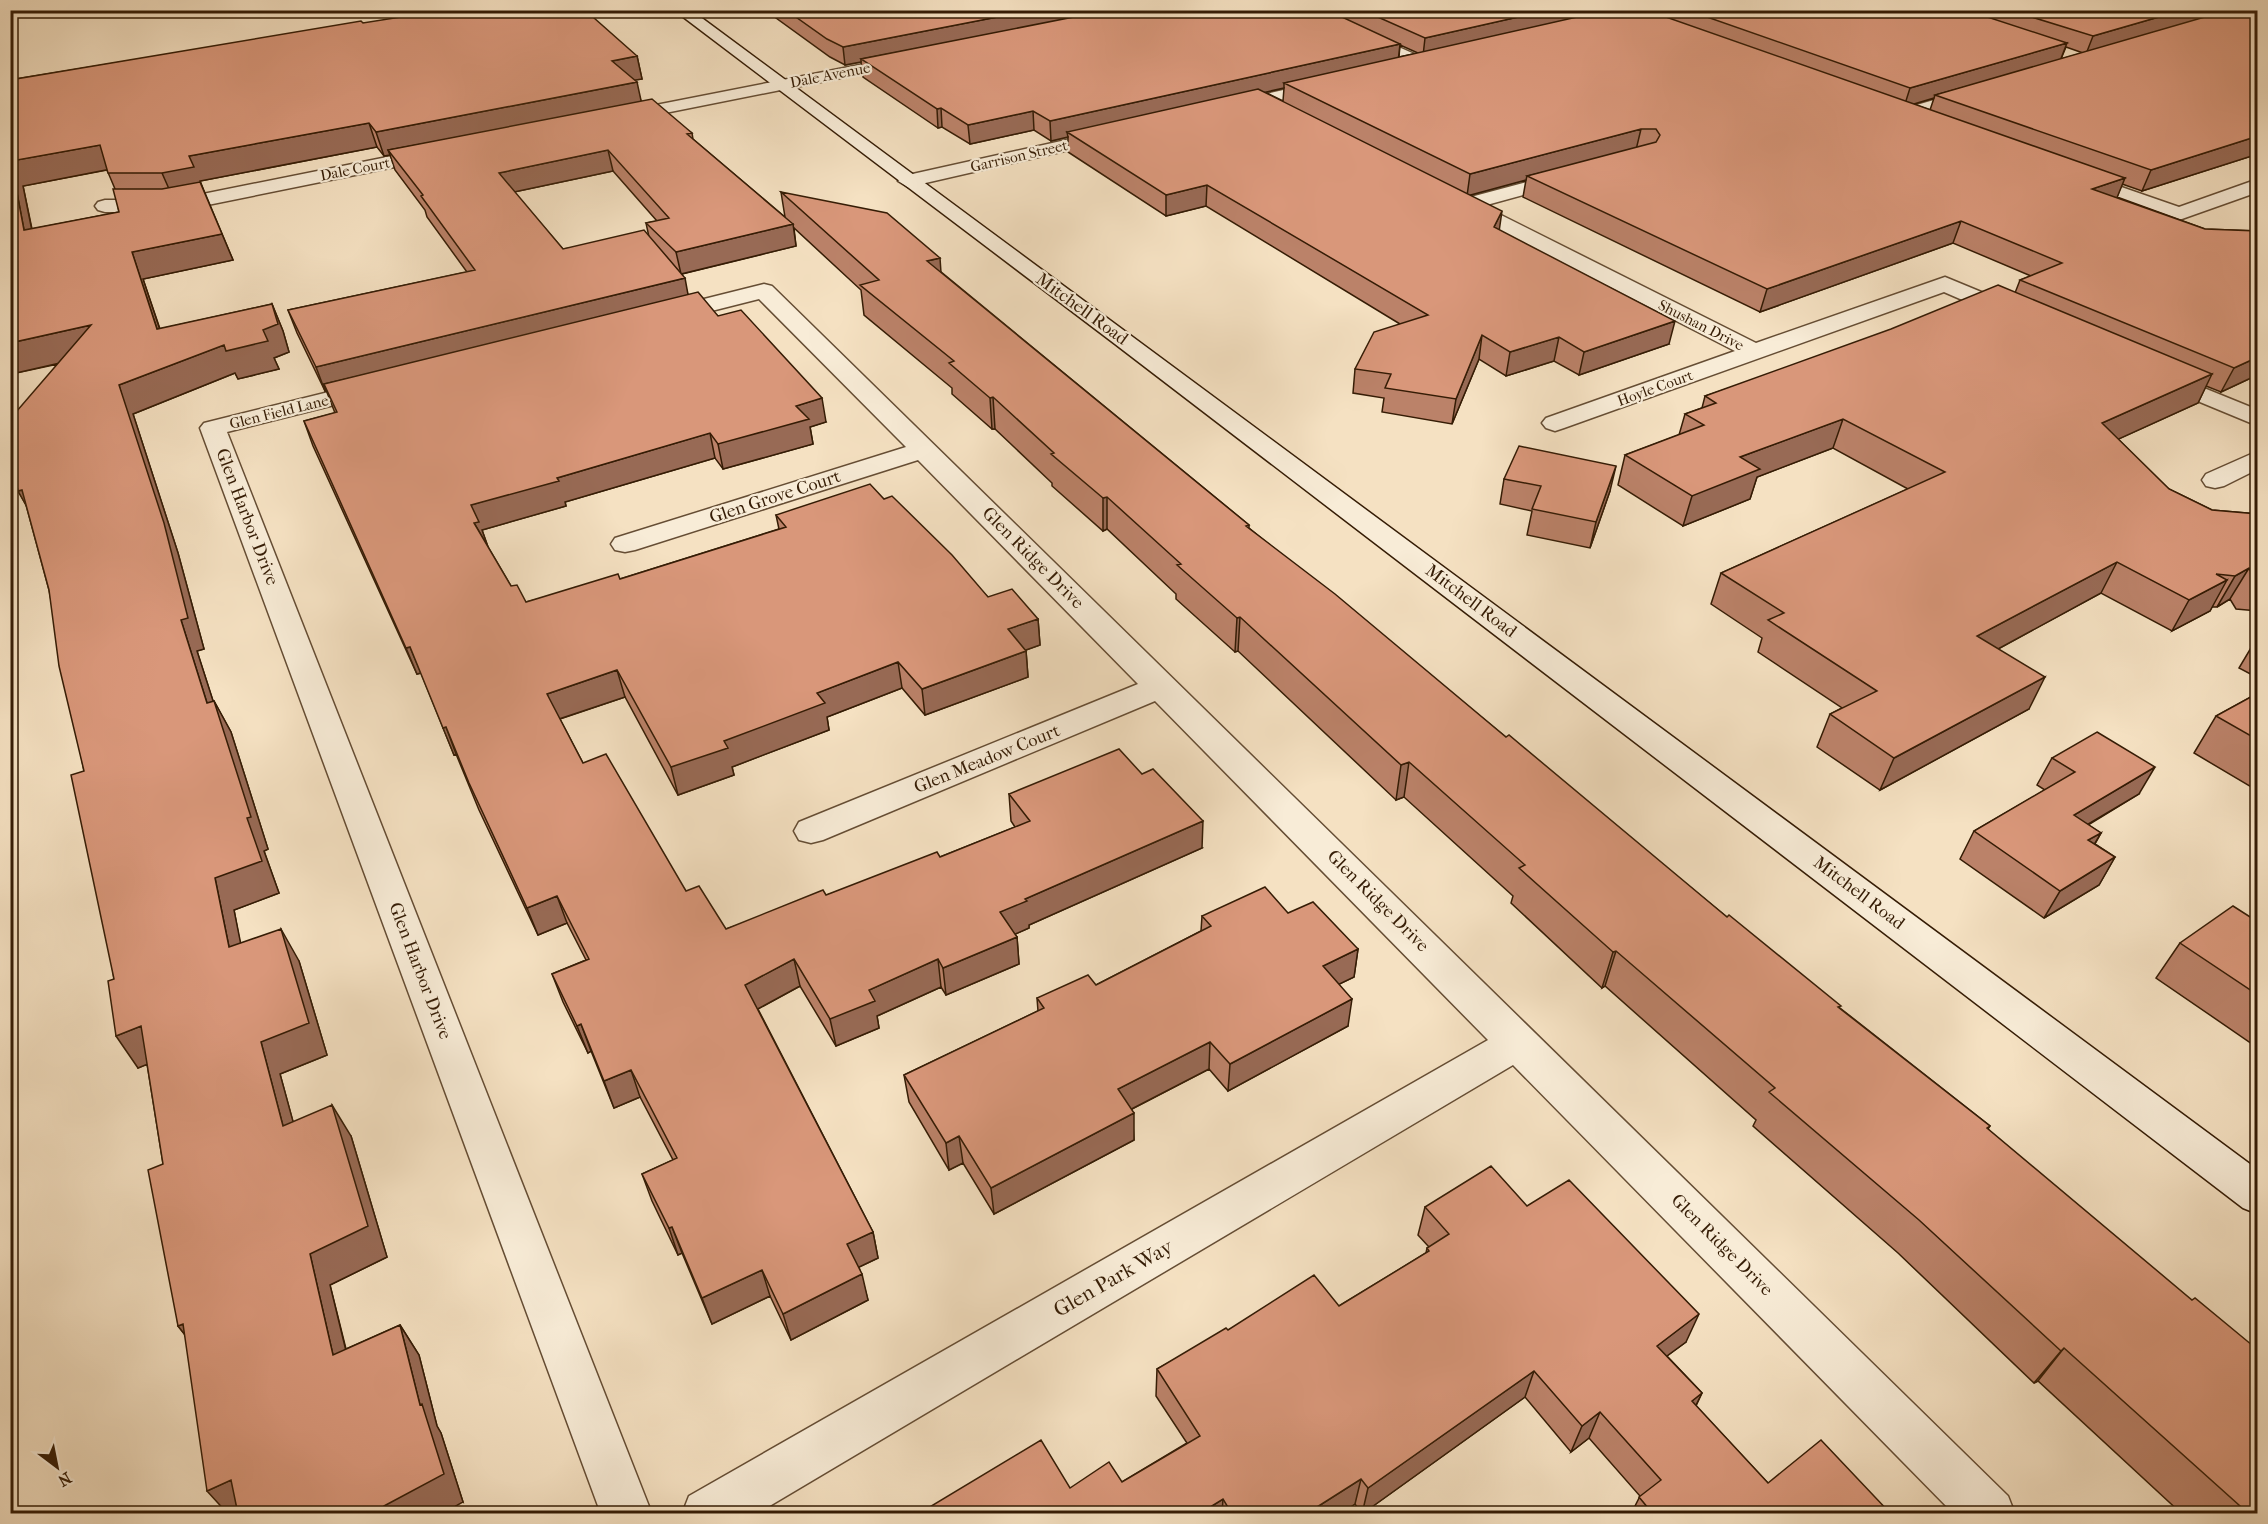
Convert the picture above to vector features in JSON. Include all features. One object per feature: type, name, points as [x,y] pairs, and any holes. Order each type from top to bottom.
[{"type":"street","name":"Mitchell Road","points":[[681,10],[1123,339],[2258,1195]]},
{"type":"street","points":[[1301,10],[1428,62],[1399,69]]},
{"type":"street","name":"Dale Avenue","points":[[781,85],[920,58]]},
{"type":"street","points":[[1216,111],[1341,82]]},
{"type":"street","points":[[605,120],[781,85]]},
{"type":"street","points":[[1902,115],[1993,88]]},
{"type":"street","points":[[1260,101],[1291,116]]},
{"type":"street","points":[[1880,107],[1935,127]]},
{"type":"street","name":"Garrison Street","points":[[908,181],[1129,130]]},
{"type":"street","name":"Dale Court","points":[[105,206],[173,206],[452,150]]},
{"type":"street","points":[[2057,170],[2179,214],[2258,185]]},
{"type":"street","points":[[1465,205],[1588,172]]},
{"type":"street","name":"Shushan Drive","points":[[1445,195],[1755,352],[1945,284],[2031,321]]},
{"type":"street","name":"Glen Ridge Drive","points":[[638,322],[764,291],[1520,1042],[1990,1514]]},
{"type":"street","name":"Hoyle Court","points":[[1555,423],[1755,352]]},
{"type":"street","points":[[2139,368],[2258,419]]},
{"type":"street","name":"Glen Field Lane","points":[[213,428],[397,382]]},
{"type":"street","name":"Glen Harbor Drive","points":[[213,428],[627,1514]]},
{"type":"street","name":"Glen Grove Court","points":[[625,544],[924,450]]},
{"type":"street","points":[[2215,480],[2258,459]]},
{"type":"street","name":"Glen Meadow Court","points":[[811,831],[1162,686]]},
{"type":"street","name":"Glen Park Way","points":[[707,1514],[1520,1042]]},
{"type":"building","points":[[445,10],[585,10],[637,56],[612,61],[637,82],[376,132],[369,123],[189,156],[194,167],[162,173],[108,173],[100,145],[11,161],[24,230],[119,212],[113,189],[162,189],[200,182],[222,234],[132,252],[157,329],[272,304],[278,324],[263,330],[268,341],[226,351],[224,345],[119,385],[164,523],[188,618],[181,620],[207,703],[214,701],[251,817],[247,818],[262,861],[215,878],[229,947],[281,929],[309,1023],[261,1042],[283,1126],[332,1105],[368,1226],[310,1254],[333,1355],[400,1325],[420,1405],[422,1404],[444,1474],[384,1506],[386,1514],[238,1514],[231,1480],[207,1491],[183,1324],[178,1326],[148,1170],[163,1164],[141,1026],[116,1036],[108,981],[114,979],[71,775],[84,771],[59,666],[49,590],[22,490],[18,491],[10,455],[10,419],[91,325],[10,343],[10,80],[361,21],[363,23]]},
{"type":"building","points":[[786,10],[1034,10],[843,47],[827,39]]},
{"type":"building","points":[[1109,10],[1327,10],[1400,44],[1050,121],[1033,111],[968,125],[941,108],[937,109],[861,59]]},
{"type":"building","points":[[1362,10],[1549,10],[1425,38]]},
{"type":"building","points":[[1608,10],[1646,10],[2125,178],[2092,189],[2205,229],[2258,231],[2258,357],[2234,368],[2020,280],[2062,263],[1961,221],[1767,289],[1527,176],[1656,142],[1660,135],[1656,129],[1641,129],[1470,174],[1284,83]]},
{"type":"building","points":[[1687,10],[1966,10],[2067,43],[1910,88]]},
{"type":"building","points":[[2009,10],[2183,10],[2093,36]]},
{"type":"building","points":[[2229,10],[2250,10],[2258,13],[2258,136],[2151,170],[1935,95]]},
{"type":"building","points":[[1258,89],[1502,211],[1494,227],[1675,321],[1584,352],[1559,337],[1510,352],[1482,335],[1456,399],[1385,388],[1391,374],[1355,369],[1374,332],[1428,315],[1207,185],[1166,195],[1067,132]]},
{"type":"building","points":[[652,99],[692,133],[687,134],[793,224],[676,252],[646,223],[669,218],[608,150],[499,173],[563,249],[644,230],[685,278],[316,367],[288,310],[475,270],[421,196],[423,195],[388,150]]},
{"type":"building","points":[[781,192],[887,213],[940,258],[927,261],[1249,525],[1246,526],[1335,594],[1506,737],[1509,735],[1727,917],[1729,915],[1841,1006],[1838,1007],[1990,1126],[1987,1128],[2192,1300],[2195,1298],[2258,1350],[2258,1514],[2249,1514],[2064,1348],[2061,1351],[1919,1220],[1769,1092],[1775,1088],[1616,951],[1613,952],[1519,868],[1525,865],[1409,762],[1401,765],[1240,617],[1237,618],[1177,565],[1181,564],[1107,497],[1103,498],[1051,454],[1054,453],[993,397],[990,398],[949,363],[954,361],[860,285],[879,280]]},
{"type":"building","points":[[1998,285],[2212,374],[2102,423],[2169,489],[2212,510],[2258,514],[2258,578],[2254,578],[2249,568],[2235,576],[2216,574],[2227,580],[2189,600],[2117,562],[1977,636],[2045,677],[1894,758],[1830,714],[1877,691],[1768,620],[1784,613],[1721,573],[1945,472],[1843,419],[1740,457],[1760,469],[1692,496],[1625,455],[1704,425],[1685,414],[1716,403],[1705,396],[1891,329]]},
{"type":"building","points":[[698,292],[718,316],[741,310],[822,398],[796,406],[809,419],[718,444],[710,433],[557,478],[559,481],[471,505],[479,522],[474,523],[511,586],[517,585],[526,602],[618,574],[620,579],[786,527],[776,515],[870,484],[884,499],[892,496],[952,555],[988,597],[1012,589],[1038,619],[1008,629],[1026,651],[922,689],[898,662],[817,693],[825,703],[724,741],[728,748],[671,767],[617,670],[547,694],[583,763],[606,754],[686,891],[699,886],[726,929],[823,890],[826,895],[937,852],[940,857],[1030,821],[1009,794],[1119,749],[1142,774],[1153,769],[1203,821],[1000,912],[1017,937],[943,968],[938,959],[869,990],[875,1001],[830,1019],[794,959],[745,985],[873,1232],[847,1244],[862,1274],[783,1314],[762,1270],[702,1298],[672,1227],[669,1228],[642,1174],[677,1158],[631,1070],[604,1081],[581,1024],[577,1026],[552,974],[589,959],[557,896],[527,908],[469,783],[446,727],[443,728],[410,647],[406,648],[304,421],[337,412],[324,384]]},
{"type":"building","points":[[1519,446],[1616,466],[1596,522],[1532,509],[1541,486],[1504,479]]},
{"type":"building","points":[[2258,693],[2258,740],[2216,716]]},
{"type":"building","points":[[2097,732],[2155,767],[2074,815],[2101,833],[2088,840],[2115,857],[2060,891],[1974,831],[2075,772],[2052,758]]},
{"type":"building","points":[[1265,887],[1288,913],[1313,902],[1358,949],[1323,966],[1352,999],[1230,1064],[1210,1042],[1118,1089],[1134,1113],[991,1188],[959,1136],[946,1143],[904,1075],[1044,1008],[1037,998],[1088,975],[1096,985],[1211,926],[1202,916]]},
{"type":"building","points":[[2233,906],[2258,922],[2258,995],[2180,943]]},
{"type":"building","points":[[1491,1166],[1527,1206],[1569,1180],[1699,1314],[1657,1346],[1702,1393],[1692,1401],[1768,1483],[1821,1440],[1891,1514],[1653,1514],[1639,1497],[1661,1480],[1600,1412],[1582,1426],[1534,1371],[1368,1488],[1361,1479],[1306,1514],[1232,1514],[1223,1499],[1199,1514],[918,1514],[1041,1440],[1070,1488],[1109,1462],[1122,1482],[1200,1436],[1157,1369],[1226,1328],[1228,1330],[1314,1275],[1339,1306],[1429,1251],[1427,1248],[1449,1234],[1425,1207]]}]
